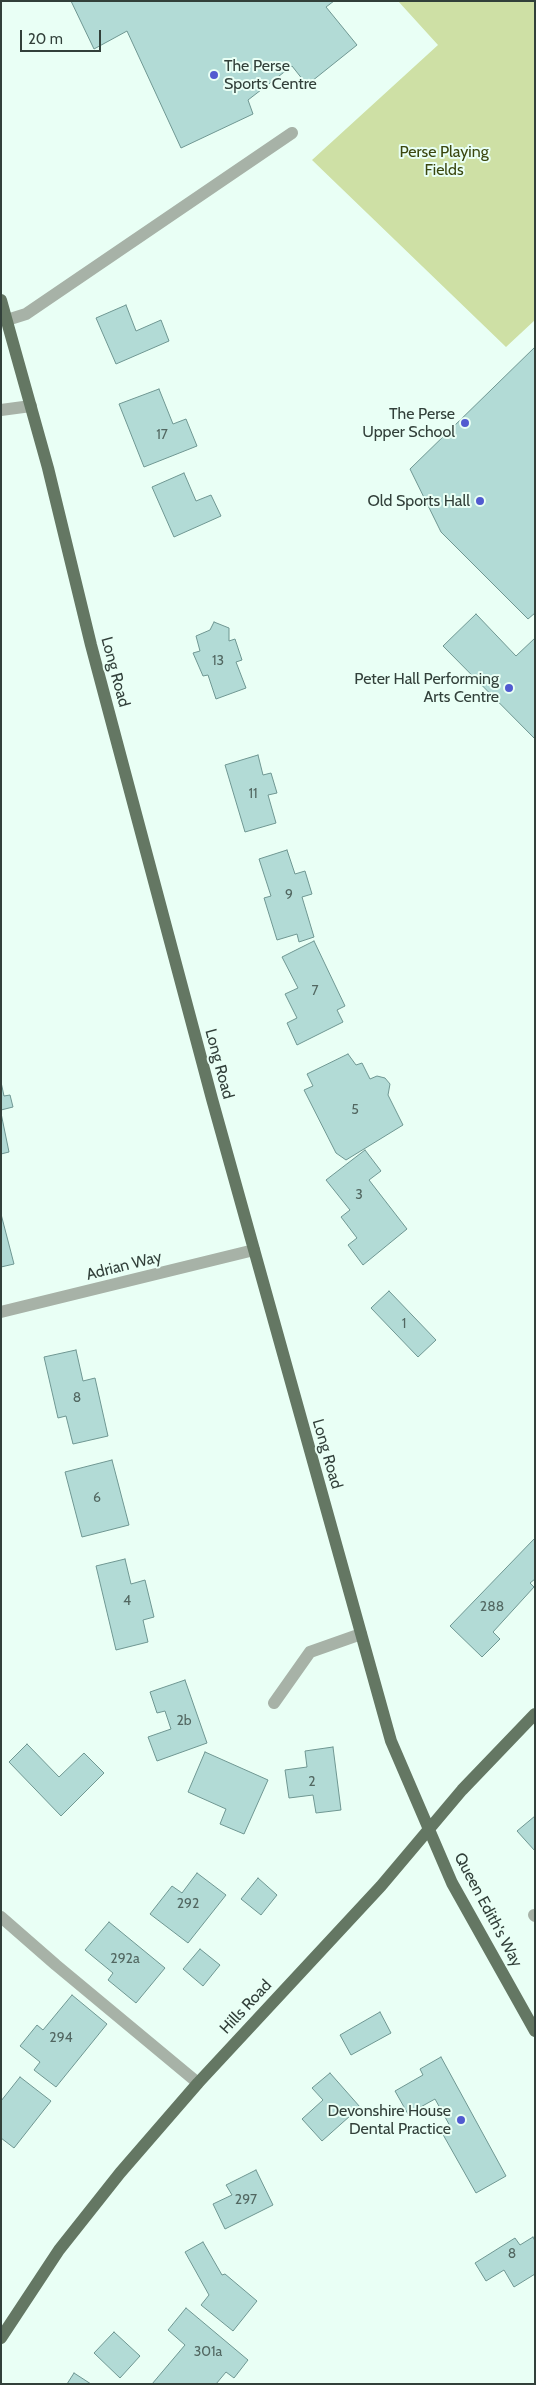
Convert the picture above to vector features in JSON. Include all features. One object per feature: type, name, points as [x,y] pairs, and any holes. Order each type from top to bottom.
[{"type":"main road","name":"Long Road","points":[[1,300],[31,406],[94,655],[254,1250],[361,1634],[391,1741],[429,1829]]},
{"type":"main road","name":"Hills Road","points":[[1,2338],[59,2250],[120,2173],[198,2083],[381,1886],[466,1786],[535,1714]]},
{"type":"main road","name":"Queen Edith's Way","points":[[429,1829],[455,1888],[534,2027]]},
{"type":"lane","points":[[7,320],[26,314],[292,133]]},
{"type":"lane","points":[[1,410],[31,406]]},
{"type":"lane","name":"Adrian Way","points":[[1,1312],[254,1250]]},
{"type":"lane","points":[[274,1703],[310,1652],[361,1634]]},
{"type":"lane","points":[[1,1917],[56,1966],[198,2083]]},
{"type":"green space","name":"Perse Playing Fields","points":[[398,1],[535,1],[535,320],[506,347],[312,160],[438,45]]},
{"type":"building","name":"The Perse Sports Centre","points":[[71,1],[334,1],[326,7],[357,45],[307,85],[292,66],[248,100],[253,114],[181,148],[127,31],[94,49]]},
{"type":"building","points":[[126,305],[136,331],[161,320],[169,341],[116,364],[96,318]]},
{"type":"building","name":"Old Sports Hall","points":[[535,347],[535,613],[528,619],[441,532],[410,469]]},
{"type":"building","points":[[159,389],[173,424],[186,419],[197,446],[144,467],[119,404]]},
{"type":"building","points":[[184,473],[196,501],[211,495],[221,516],[174,537],[152,487]]},
{"type":"building","name":"Peter Hall Performing Arts Centre","points":[[476,614],[516,656],[535,638],[535,739],[443,646]]},
{"type":"building","points":[[214,622],[229,628],[229,641],[235,639],[242,660],[236,662],[246,688],[216,699],[208,675],[203,676],[193,653],[200,651],[196,636],[210,630]]},
{"type":"building","points":[[258,755],[263,775],[271,773],[277,793],[268,795],[276,823],[245,832],[225,765]]},
{"type":"building","points":[[287,850],[295,874],[305,871],[312,894],[302,897],[314,937],[299,942],[297,934],[277,940],[264,898],[271,896],[259,859]]},
{"type":"building","points":[[314,941],[345,1006],[337,1010],[343,1022],[297,1045],[287,1023],[297,1018],[285,994],[298,988],[282,957]]},
{"type":"building","points":[[348,1054],[356,1065],[362,1063],[370,1079],[377,1076],[385,1078],[390,1084],[388,1095],[403,1125],[346,1160],[336,1153],[304,1090],[313,1086],[307,1074]]},
{"type":"building","points":[[1,1082],[4,1096],[10,1095],[13,1107],[1,1110]]},
{"type":"building","points":[[1,1113],[9,1152],[1,1154]]},
{"type":"building","points":[[365,1150],[381,1171],[369,1180],[407,1229],[363,1265],[348,1245],[357,1238],[341,1217],[350,1210],[326,1180]]},
{"type":"building","points":[[1,1214],[14,1264],[1,1267]]},
{"type":"building","points":[[389,1291],[436,1340],[418,1357],[371,1308]]},
{"type":"building","points":[[76,1350],[83,1381],[95,1378],[108,1436],[73,1444],[66,1416],[58,1418],[44,1357]]},
{"type":"building","points":[[112,1460],[129,1525],[82,1537],[65,1472]]},
{"type":"building","points":[[535,1538],[535,1579],[530,1583],[534,1587],[493,1632],[500,1639],[482,1657],[450,1626]]},
{"type":"building","points":[[125,1559],[131,1584],[145,1580],[154,1617],[143,1620],[148,1642],[116,1650],[96,1566]]},
{"type":"building","points":[[185,1680],[207,1743],[157,1761],[148,1737],[171,1729],[165,1711],[157,1713],[150,1692]]},
{"type":"building","points":[[27,1744],[59,1777],[84,1753],[104,1773],[61,1816],[9,1762]]},
{"type":"building","points":[[333,1747],[341,1810],[316,1813],[313,1795],[289,1798],[285,1770],[307,1767],[305,1751]]},
{"type":"building","points":[[205,1752],[268,1780],[244,1834],[220,1824],[226,1809],[188,1792]]},
{"type":"building","points":[[535,1816],[535,1851],[517,1831]]},
{"type":"building","points":[[197,1873],[226,1895],[188,1943],[150,1914],[172,1886],[182,1893]]},
{"type":"building","points":[[258,1878],[277,1895],[261,1915],[241,1899]]},
{"type":"building","points":[[109,1922],[165,1968],[136,2003],[108,1980],[113,1973],[85,1950]]},
{"type":"building","points":[[200,1949],[220,1965],[203,1986],[183,1969]]},
{"type":"building","points":[[72,1995],[107,2024],[56,2087],[34,2070],[40,2062],[20,2046],[37,2025],[43,2030]]},
{"type":"building","points":[[380,2012],[391,2033],[351,2055],[340,2035]]},
{"type":"building","name":"Devonshire House Dental Practice","points":[[441,2057],[506,2176],[476,2193],[441,2131],[450,2126],[435,2099],[408,2114],[395,2091],[423,2075],[420,2069]]},
{"type":"building","points":[[330,2073],[360,2107],[322,2141],[302,2119],[323,2100],[312,2088]]},
{"type":"building","points":[[20,2077],[51,2101],[14,2148],[1,2138],[1,2101]]},
{"type":"building","points":[[256,2170],[273,2205],[225,2229],[213,2204],[232,2195],[226,2185]]},
{"type":"building","points":[[533,2237],[535,2241],[535,2274],[514,2287],[504,2270],[486,2281],[475,2263],[515,2238],[520,2245]]},
{"type":"building","points":[[203,2242],[222,2275],[225,2274],[257,2301],[233,2331],[201,2305],[209,2295],[185,2252]]},
{"type":"building","points":[[186,2308],[248,2360],[234,2378],[226,2372],[216,2384],[152,2384],[185,2345],[168,2330]]},
{"type":"building","points":[[114,2332],[140,2356],[120,2378],[94,2353]]},
{"type":"building","points":[[74,2373],[91,2384],[67,2384]]},
{"type":"place","name":"The Perse Sports Centre","points":[[214,75]]},
{"type":"place","name":"The Perse Upper School","points":[[465,423]]},
{"type":"place","name":"Old Sports Hall","points":[[480,501]]},
{"type":"place","name":"Peter Hall Performing Arts Centre","points":[[509,688]]},
{"type":"place","name":"Devonshire House Dental Practice","points":[[461,2120]]}]
